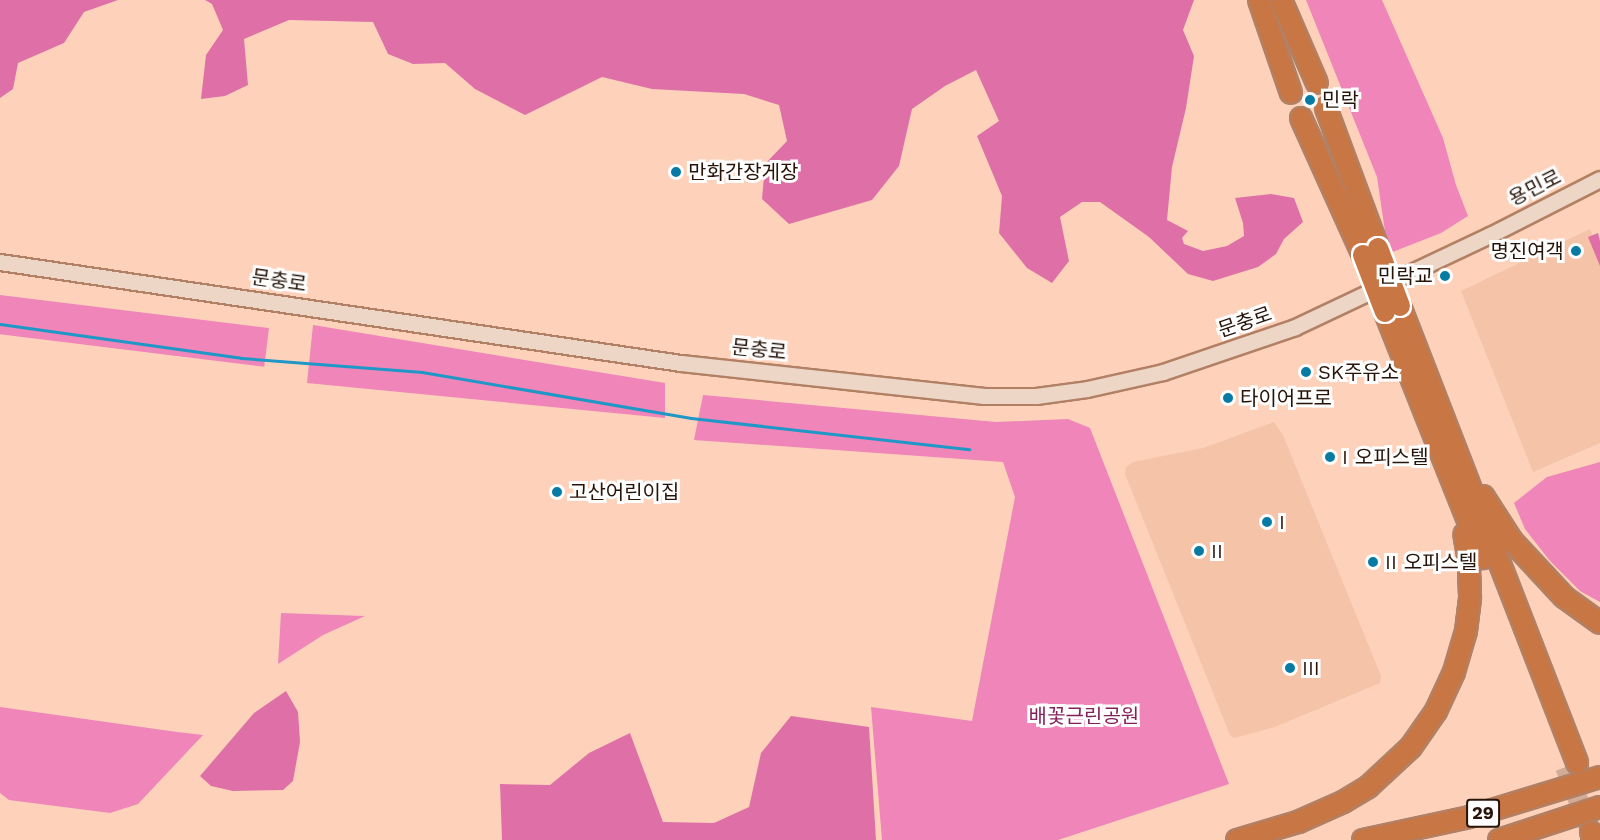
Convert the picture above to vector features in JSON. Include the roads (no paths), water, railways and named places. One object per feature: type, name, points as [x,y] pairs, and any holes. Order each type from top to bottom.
[{"type":"highway","points":[[1259,0],[1291,93]]},
{"type":"highway","points":[[1281,0],[1317,83]]},
{"type":"highway","points":[[1326,108],[1370,251],[1393,309],[1458,496],[1571,765],[1432,388]]},
{"type":"highway","points":[[1301,118],[1370,251]]},
{"type":"highway","points":[[1393,309],[1488,505],[1512,541],[1564,597],[1600,623]]},
{"type":"highway","points":[[1237,840],[1321,813],[1368,787],[1412,747],[1436,711],[1454,672],[1466,632],[1470,596],[1469,561],[1458,496]]},
{"type":"highway","name":"29","points":[[1364,840],[1469,817],[1600,777]]},
{"type":"highway","name":"29","points":[[1499,840],[1600,807]]},
{"type":"street","name":"용민로","points":[[1490,235],[1600,178]]},
{"type":"street","name":"문충로","points":[[0,262],[681,363],[984,396],[1036,396],[1087,389],[1163,372],[1294,327],[1490,235]]},
{"type":"waterway","points":[[0,324],[241,358],[422,372],[691,418],[969,449]]},
{"type":"tunnel","points":[[1565,767],[1591,832]]},
{"type":"place","name":"민락","points":[[1310,100]]},
{"type":"place","name":"만화간장게장","points":[[676,172]]},
{"type":"place","name":"명진여객","points":[[1576,251]]},
{"type":"place","name":"민락교","points":[[1445,276]]},
{"type":"place","name":"SK주유소","points":[[1306,372]]},
{"type":"place","name":"타이어프로","points":[[1228,398]]},
{"type":"place","name":"I 오피스텔","points":[[1330,457]]},
{"type":"place","name":"고산어린이집","points":[[557,492]]},
{"type":"place","name":"I","points":[[1267,522]]},
{"type":"place","name":"II","points":[[1199,551]]},
{"type":"place","name":"II 오피스텔","points":[[1373,562]]},
{"type":"place","name":"III","points":[[1290,668]]},
{"type":"park label","name":"배꽃근린공원","points":[[1084,716]]}]
